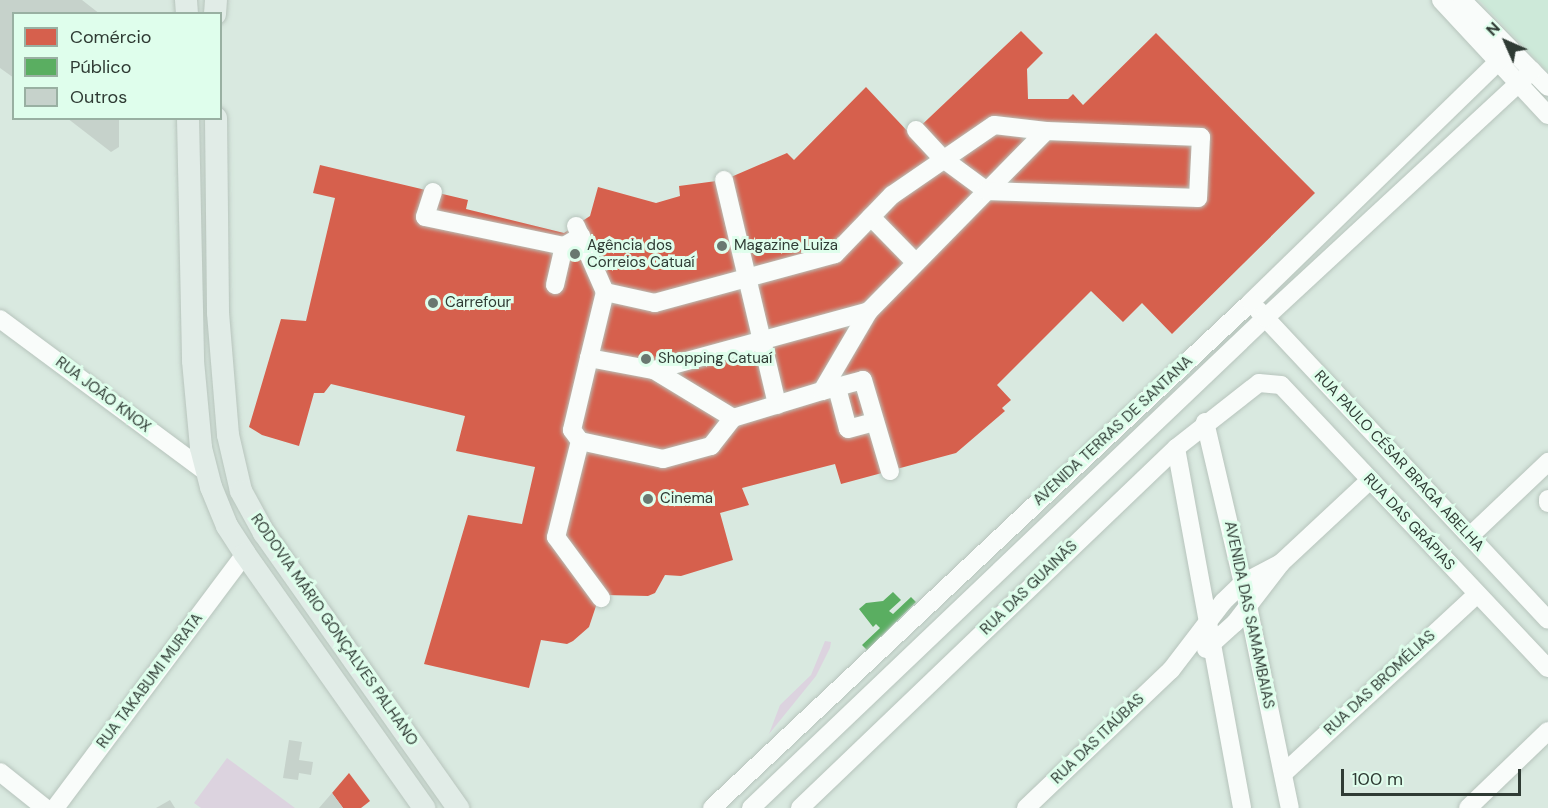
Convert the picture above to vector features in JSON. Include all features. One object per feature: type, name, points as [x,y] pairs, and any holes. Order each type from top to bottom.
[{"type":"main road","name":"RODOVIA MÁRIO GONÇALVES PALHANO","points":[[188,120],[193,361],[206,472],[227,526],[245,554],[424,808]]},
{"type":"main road","name":"RODOVIA MÁRIO GONÇALVES PALHANO","points":[[216,120],[221,345],[232,463],[249,507],[458,808]]},
{"type":"main road","points":[[189,187],[198,218],[205,311],[221,345]]},
{"type":"street","points":[[1441,0],[1516,85],[1548,116]]},
{"type":"street","points":[[1462,0],[1548,87]]},
{"type":"street","name":"AVENIDA TERRAS DE SANTANA","points":[[712,808],[1251,302],[1510,50]]},
{"type":"street","name":"AVENIDA TERRAS DE SANTANA","points":[[751,808],[1265,318],[1532,71]]},
{"type":"street","points":[[605,292],[655,303],[835,254],[870,217],[942,158],[994,125],[1046,132],[1201,137],[1198,198],[987,191],[942,158],[916,130]]},
{"type":"street","points":[[829,390],[869,311],[1046,132]]},
{"type":"street","points":[[724,180],[745,279],[777,405]]},
{"type":"street","points":[[433,192],[425,217],[564,246]]},
{"type":"street","points":[[870,217],[916,263]]},
{"type":"street","points":[[555,285],[564,246],[578,230],[605,292],[572,430],[580,441],[663,459],[711,446],[733,418],[863,380],[890,471]]},
{"type":"street","name":"RUA PAULO CÉSAR BRAGA ABELHA","points":[[1251,302],[1548,620]]},
{"type":"street","points":[[654,370],[869,311]]},
{"type":"street","name":"RUA JOÃO KNOX","points":[[0,319],[206,472]]},
{"type":"street","points":[[588,358],[654,370],[733,418]]},
{"type":"street","name":"RUA DAS GUAINÃS","points":[[800,808],[1176,448],[1251,386],[1267,382]]},
{"type":"street","name":"RUA DAS GRÁPIAS","points":[[1267,382],[1281,385],[1548,668]]},
{"type":"street","points":[[829,390],[848,429],[875,422]]},
{"type":"street","name":"AVENIDA DAS SAMAMBAIAS","points":[[1205,422],[1243,583],[1290,808]]},
{"type":"street","points":[[580,441],[556,537],[600,598]]},
{"type":"street","points":[[1176,448],[1242,808]]},
{"type":"street","points":[[1470,536],[1548,462]]},
{"type":"street","name":"RUA DAS ITAÚBAS","points":[[1171,670],[1213,644],[1248,606],[1281,563],[1370,480]]},
{"type":"street","name":"RUA TAKABUMI MURATA","points":[[55,808],[245,554]]},
{"type":"street","name":"RUA DAS ITAÚBAS","points":[[1026,808],[1171,670],[1209,620],[1243,583],[1281,563]]},
{"type":"street","name":"RUA DAS BROMÉLIAS","points":[[1284,773],[1477,594]]},
{"type":"street","points":[[1468,808],[1548,731]]},
{"type":"street","points":[[0,772],[45,808]]},
{"type":"shaded area","points":[[1479,0],[1548,0],[1548,72]]},
{"type":"shaded area","points":[[825,641],[831,642],[830,648],[816,676],[769,734],[780,705],[811,675]]},
{"type":"shaded area","points":[[227,758],[295,808],[201,808],[194,803]]},
{"type":"building: Comércio","name":"Shopping Catuaí","points":[[1021,31],[1043,53],[1027,69],[1028,99],[1068,99],[1073,94],[1083,105],[1156,33],[1315,193],[1172,334],[1142,303],[1123,322],[1091,291],[997,385],[1011,400],[1002,408],[1005,411],[956,453],[841,484],[835,464],[742,488],[749,505],[720,513],[733,560],[681,576],[665,575],[655,593],[648,596],[606,595],[597,603],[589,627],[573,641],[567,644],[541,640],[529,688],[424,664],[468,515],[522,524],[535,467],[456,451],[465,416],[331,384],[324,393],[314,393],[299,446],[262,435],[249,427],[281,319],[306,321],[335,198],[313,193],[320,165],[468,200],[466,209],[564,233],[590,216],[598,187],[656,203],[680,196],[679,186],[724,180],[787,153],[794,160],[866,87],[911,135]]},
{"type":"building: Comércio","points":[[349,773],[370,801],[361,808],[343,808],[332,793]]},
{"type":"building: Público","points":[[893,592],[901,600],[889,611],[893,614],[911,597],[916,602],[867,650],[862,645],[880,628],[876,624],[873,627],[859,609],[866,603],[883,601]]},
{"type":"building: Outros","points":[[0,0],[82,0],[97,12],[12,12],[12,77],[0,68]]},
{"type":"building: Outros","points":[[70,120],[119,120],[119,147],[111,152]]},
{"type":"building: Outros","points":[[289,740],[302,742],[299,760],[313,762],[311,775],[299,773],[298,780],[283,778]]},
{"type":"building: Outros","points":[[332,793],[343,808],[319,808]]},
{"type":"building: Outros","points":[[170,800],[175,808],[156,808]]},
{"type":"place","name":"Magazine Luiza","points":[[722,246]]},
{"type":"place","name":"Agência dos Correios Catuaí","points":[[575,254]]},
{"type":"place","name":"Carrefour","points":[[433,303]]},
{"type":"place","name":"Shopping Catuaí","points":[[646,359]]},
{"type":"place","name":"Cinema","points":[[648,499]]}]
